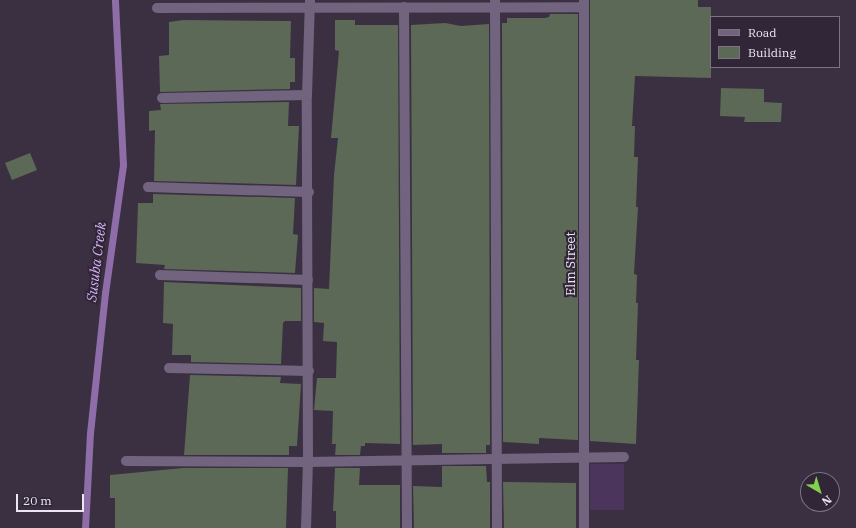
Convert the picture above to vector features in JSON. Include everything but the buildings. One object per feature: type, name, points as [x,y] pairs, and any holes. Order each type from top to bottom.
[{"type":"street","points":[[306,528],[309,371],[309,192],[307,95],[310,3]]},
{"type":"street","points":[[156,8],[310,3],[404,8],[495,4],[584,4]]},
{"type":"street","points":[[495,4],[497,528]]},
{"type":"street","name":"Elm Street","points":[[584,4],[584,528]]},
{"type":"street","points":[[404,8],[407,528]]},
{"type":"street","points":[[162,98],[307,95]]},
{"type":"street","points":[[148,187],[309,192]]},
{"type":"street","points":[[160,275],[308,280]]},
{"type":"street","points":[[169,368],[309,371]]},
{"type":"street","points":[[126,461],[308,462],[584,456],[624,457]]},
{"type":"shaded area","points":[[590,464],[624,464],[624,510],[590,510]]},
{"type":"waterway","name":"Susuba Creek","points":[[85,528],[90,433],[105,293],[123,165],[115,0]]}]
